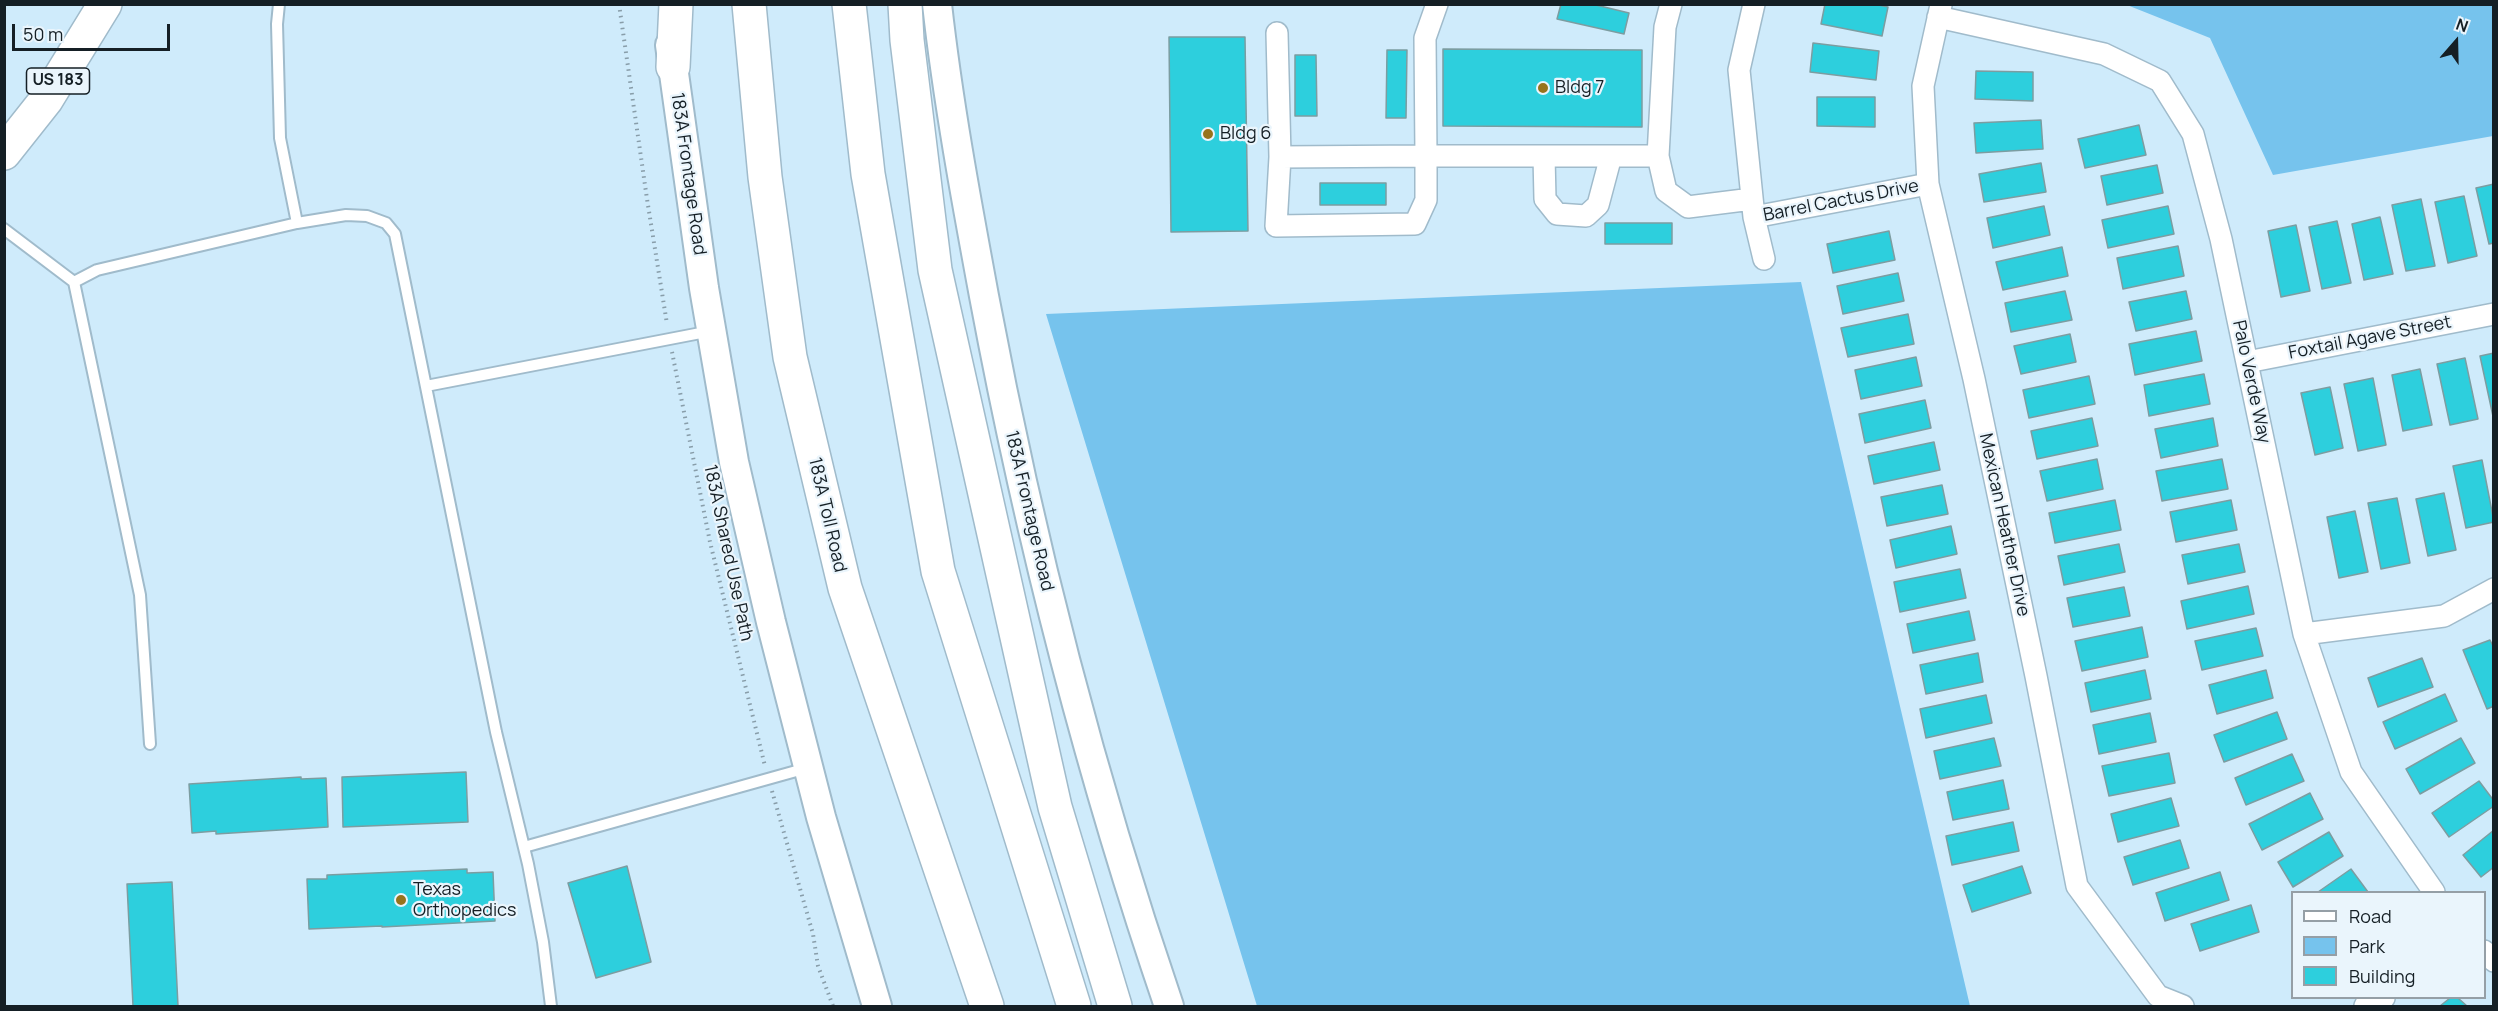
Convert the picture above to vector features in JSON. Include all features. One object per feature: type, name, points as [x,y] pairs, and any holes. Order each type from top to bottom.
[{"type":"main road","name":"US 183","points":[[4,153],[46,100],[105,4]]},
{"type":"main road","name":"183A Frontage Road","points":[[663,4],[674,67],[690,198],[735,462],[771,622],[808,767],[877,1006]]},
{"type":"main road","points":[[674,67],[676,4]]},
{"type":"main road","name":"183A Toll Road","points":[[749,4],[765,177],[790,357],[839,565],[987,1006]]},
{"type":"main road","points":[[849,4],[868,174],[938,571],[1074,1006]]},
{"type":"main road","points":[[905,4],[907,40],[934,270],[1054,807],[1115,1006]]},
{"type":"main road","name":"183A Frontage Road","points":[[937,4],[969,214],[1011,435],[1054,616],[1103,798],[1169,1006]]},
{"type":"street","points":[[1277,33],[1281,157],[1276,226],[1415,224],[1426,200],[1425,38],[1437,4]]},
{"type":"street","name":"Barrel Cactus Drive","points":[[1671,4],[1665,27],[1658,156],[1666,191],[1688,207],[1754,208],[1928,184]]},
{"type":"street","points":[[1754,4],[1739,70],[1754,208],[1764,259]]},
{"type":"street","name":"Mexican Heather Drive","points":[[1940,11],[1923,86],[1928,184],[1974,379],[2039,688],[2077,885],[2158,996],[2183,1006]]},
{"type":"street","name":"Palo Verde Way","points":[[1940,11],[2104,54],[2160,81],[2193,134],[2221,238],[2304,634],[2351,772],[2433,891]]},
{"type":"street","points":[[1544,156],[1545,199],[1557,214],[1586,216],[1598,205],[1611,156]]},
{"type":"street","points":[[1281,157],[1658,156]]},
{"type":"street","name":"Foxtail Agave Street","points":[[2247,362],[2493,314]]},
{"type":"street","points":[[2304,634],[2444,616],[2493,589]]},
{"type":"street","points":[[2365,1006],[2382,999]]},
{"type":"lane","points":[[279,4],[277,24],[280,138],[297,223]]},
{"type":"lane","points":[[74,282],[97,270],[297,223],[346,215],[367,216],[386,223],[395,234],[496,732],[524,847],[543,942],[550,1006]]},
{"type":"lane","points":[[4,229],[74,282],[140,595],[150,744]]},
{"type":"lane","points":[[426,386],[711,331]]},
{"type":"lane","points":[[524,847],[808,767]]},
{"type":"path","points":[[619,4],[667,321]]},
{"type":"path","name":"183A Shared Use Path","points":[[672,354],[710,542],[763,758]]},
{"type":"path","points":[[772,792],[813,934],[818,966],[833,1006]]},
{"type":"green space","points":[[2127,5],[2493,5],[2493,136],[2273,175],[2210,38]]},
{"type":"green space","points":[[1801,282],[1970,1006],[1257,1006],[1046,314]]},
{"type":"building","points":[[1561,4],[1592,4],[1629,13],[1624,34],[1557,19]]},
{"type":"building","points":[[1825,4],[1874,4],[1888,7],[1882,36],[1821,24]]},
{"type":"building","name":"Bldg 6","points":[[1169,37],[1245,37],[1248,231],[1171,232]]},
{"type":"building","points":[[1813,43],[1879,51],[1876,80],[1810,72]]},
{"type":"building","name":"Bldg 7","points":[[1443,49],[1642,50],[1642,127],[1443,126]]},
{"type":"building","points":[[1387,50],[1407,50],[1406,118],[1386,118]]},
{"type":"building","points":[[1295,55],[1316,55],[1317,116],[1295,116]]},
{"type":"building","points":[[1976,71],[2033,72],[2033,101],[1975,99]]},
{"type":"building","points":[[1817,97],[1875,97],[1875,127],[1817,126]]},
{"type":"building","points":[[2041,120],[2043,149],[1976,153],[1974,123]]},
{"type":"building","points":[[2139,125],[2146,155],[2085,168],[2078,139]]},
{"type":"building","points":[[2041,163],[2046,192],[1984,202],[1979,174]]},
{"type":"building","points":[[2157,165],[2163,193],[2107,205],[2101,176]]},
{"type":"building","points":[[1320,183],[1386,183],[1386,205],[1320,205]]},
{"type":"building","points":[[2494,184],[2494,243],[2489,244],[2476,188]]},
{"type":"building","points":[[2464,196],[2477,256],[2448,263],[2435,202]]},
{"type":"building","points":[[2421,199],[2435,266],[2406,271],[2392,205]]},
{"type":"building","points":[[2044,206],[2050,235],[1993,248],[1987,218]]},
{"type":"building","points":[[2168,206],[2174,234],[2108,248],[2102,220]]},
{"type":"building","points":[[2380,217],[2393,274],[2364,280],[2352,224]]},
{"type":"building","points":[[2337,221],[2351,283],[2322,289],[2309,227]]},
{"type":"building","points":[[1605,223],[1672,223],[1672,244],[1605,244]]},
{"type":"building","points":[[2296,225],[2310,291],[2281,297],[2268,231]]},
{"type":"building","points":[[1889,231],[1895,260],[1833,273],[1827,244]]},
{"type":"building","points":[[2178,246],[2184,276],[2123,289],[2117,258]]},
{"type":"building","points":[[2062,247],[2068,276],[2003,290],[1996,262]]},
{"type":"building","points":[[1898,273],[1904,301],[1843,314],[1837,286]]},
{"type":"building","points":[[2065,291],[2072,320],[2011,332],[2005,303]]},
{"type":"building","points":[[2186,291],[2192,319],[2136,331],[2129,302]]},
{"type":"building","points":[[1908,314],[1914,344],[1848,357],[1841,328]]},
{"type":"building","points":[[2196,331],[2202,361],[2135,375],[2129,344]]},
{"type":"building","points":[[2070,334],[2076,362],[2021,374],[2014,346]]},
{"type":"building","points":[[2494,353],[2494,421],[2480,356]]},
{"type":"building","points":[[1916,357],[1922,386],[1861,399],[1855,370]]},
{"type":"building","points":[[2465,358],[2478,419],[2450,425],[2437,364]]},
{"type":"building","points":[[2420,369],[2432,425],[2403,431],[2392,375]]},
{"type":"building","points":[[2204,374],[2210,404],[2149,416],[2144,385]]},
{"type":"building","points":[[2089,376],[2095,404],[2029,418],[2023,390]]},
{"type":"building","points":[[2373,378],[2386,445],[2358,451],[2344,384]]},
{"type":"building","points":[[2330,387],[2343,448],[2315,455],[2301,393]]},
{"type":"building","points":[[1925,400],[1931,428],[1865,443],[1859,414]]},
{"type":"building","points":[[2092,418],[2098,446],[2037,459],[2031,431]]},
{"type":"building","points":[[2213,418],[2218,446],[2161,458],[2155,429]]},
{"type":"building","points":[[1934,442],[1940,470],[1874,484],[1868,456]]},
{"type":"building","points":[[2097,459],[2103,489],[2047,501],[2040,471]]},
{"type":"building","points":[[2222,459],[2228,489],[2162,501],[2156,471]]},
{"type":"building","points":[[2482,460],[2494,522],[2466,528],[2453,466]]},
{"type":"building","points":[[1942,485],[1948,514],[1887,526],[1881,497]]},
{"type":"building","points":[[2444,493],[2456,550],[2428,556],[2416,499]]},
{"type":"building","points":[[2397,498],[2410,563],[2381,569],[2368,503]]},
{"type":"building","points":[[2115,500],[2121,530],[2055,543],[2049,513]]},
{"type":"building","points":[[2231,500],[2237,530],[2176,542],[2170,512]]},
{"type":"building","points":[[2355,511],[2368,572],[2339,578],[2327,517]]},
{"type":"building","points":[[1951,526],[1957,554],[1896,568],[1890,540]]},
{"type":"building","points":[[2119,544],[2125,572],[2064,585],[2058,556]]},
{"type":"building","points":[[2239,544],[2245,572],[2188,584],[2182,555]]},
{"type":"building","points":[[1960,569],[1966,598],[1900,612],[1894,582]]},
{"type":"building","points":[[2248,586],[2254,614],[2187,629],[2181,601]]},
{"type":"building","points":[[2124,587],[2130,616],[2073,627],[2067,598]]},
{"type":"building","points":[[1969,611],[1975,640],[1913,653],[1907,624]]},
{"type":"building","points":[[2142,627],[2148,657],[2082,671],[2075,641]]},
{"type":"building","points":[[2256,628],[2263,656],[2202,670],[2195,641]]},
{"type":"building","points":[[2490,640],[2494,648],[2494,706],[2487,709],[2463,650]]},
{"type":"building","points":[[1978,653],[1983,682],[1926,694],[1920,665]]},
{"type":"building","points":[[2422,658],[2433,687],[2378,707],[2368,678]]},
{"type":"building","points":[[2145,670],[2151,699],[2091,712],[2085,683]]},
{"type":"building","points":[[2266,670],[2273,698],[2217,714],[2209,685]]},
{"type":"building","points":[[2445,694],[2457,721],[2395,749],[2383,722]]},
{"type":"building","points":[[1986,695],[1992,723],[1926,738],[1920,709]]},
{"type":"building","points":[[2277,712],[2287,739],[2224,762],[2214,735]]},
{"type":"building","points":[[2150,713],[2156,742],[2099,754],[2093,725]]},
{"type":"building","points":[[1994,738],[2001,766],[1940,779],[1934,751]]},
{"type":"building","points":[[2461,738],[2475,763],[2420,794],[2406,769]]},
{"type":"building","points":[[2169,753],[2175,783],[2109,796],[2102,766]]},
{"type":"building","points":[[2292,754],[2304,781],[2246,805],[2235,778]]},
{"type":"building","points":[[466,772],[468,822],[343,827],[342,777]]},
{"type":"building","points":[[301,777],[301,779],[326,778],[328,827],[216,834],[216,831],[192,833],[189,784]]},
{"type":"building","points":[[2003,780],[2009,809],[1953,820],[1947,792]]},
{"type":"building","points":[[2479,781],[2494,801],[2494,806],[2449,837],[2432,813]]},
{"type":"building","points":[[2310,793],[2323,819],[2262,850],[2249,824]]},
{"type":"building","points":[[2171,798],[2179,826],[2118,842],[2111,814]]},
{"type":"building","points":[[2013,822],[2019,851],[1952,865],[1946,836]]},
{"type":"building","points":[[2494,830],[2494,867],[2481,877],[2463,855]]},
{"type":"building","points":[[2329,832],[2343,856],[2293,887],[2278,862]]},
{"type":"building","points":[[2180,840],[2189,868],[2133,885],[2124,857]]},
{"type":"building","points":[[627,866],[651,962],[596,978],[568,883]]},
{"type":"building","points":[[2022,866],[2031,893],[1972,912],[1963,885]]},
{"type":"building","name":"Texas Orthopedics","points":[[467,869],[467,873],[493,872],[495,921],[309,929],[307,879],[327,879],[327,875]]},
{"type":"building","points":[[2351,869],[2367,891],[2319,891]]},
{"type":"building","points":[[2220,872],[2229,900],[2165,921],[2156,893]]},
{"type":"building","points":[[172,882],[178,1006],[133,1006],[127,884]]},
{"type":"building","points":[[2251,905],[2259,932],[2200,951],[2191,924]]},
{"type":"building","points":[[2449,999],[2459,999],[2467,1006],[2440,1006]]},
{"type":"place","name":"Bldg 7","points":[[1543,88]]},
{"type":"place","name":"Bldg 6","points":[[1208,134]]},
{"type":"place","name":"Texas Orthopedics","points":[[401,900]]}]
